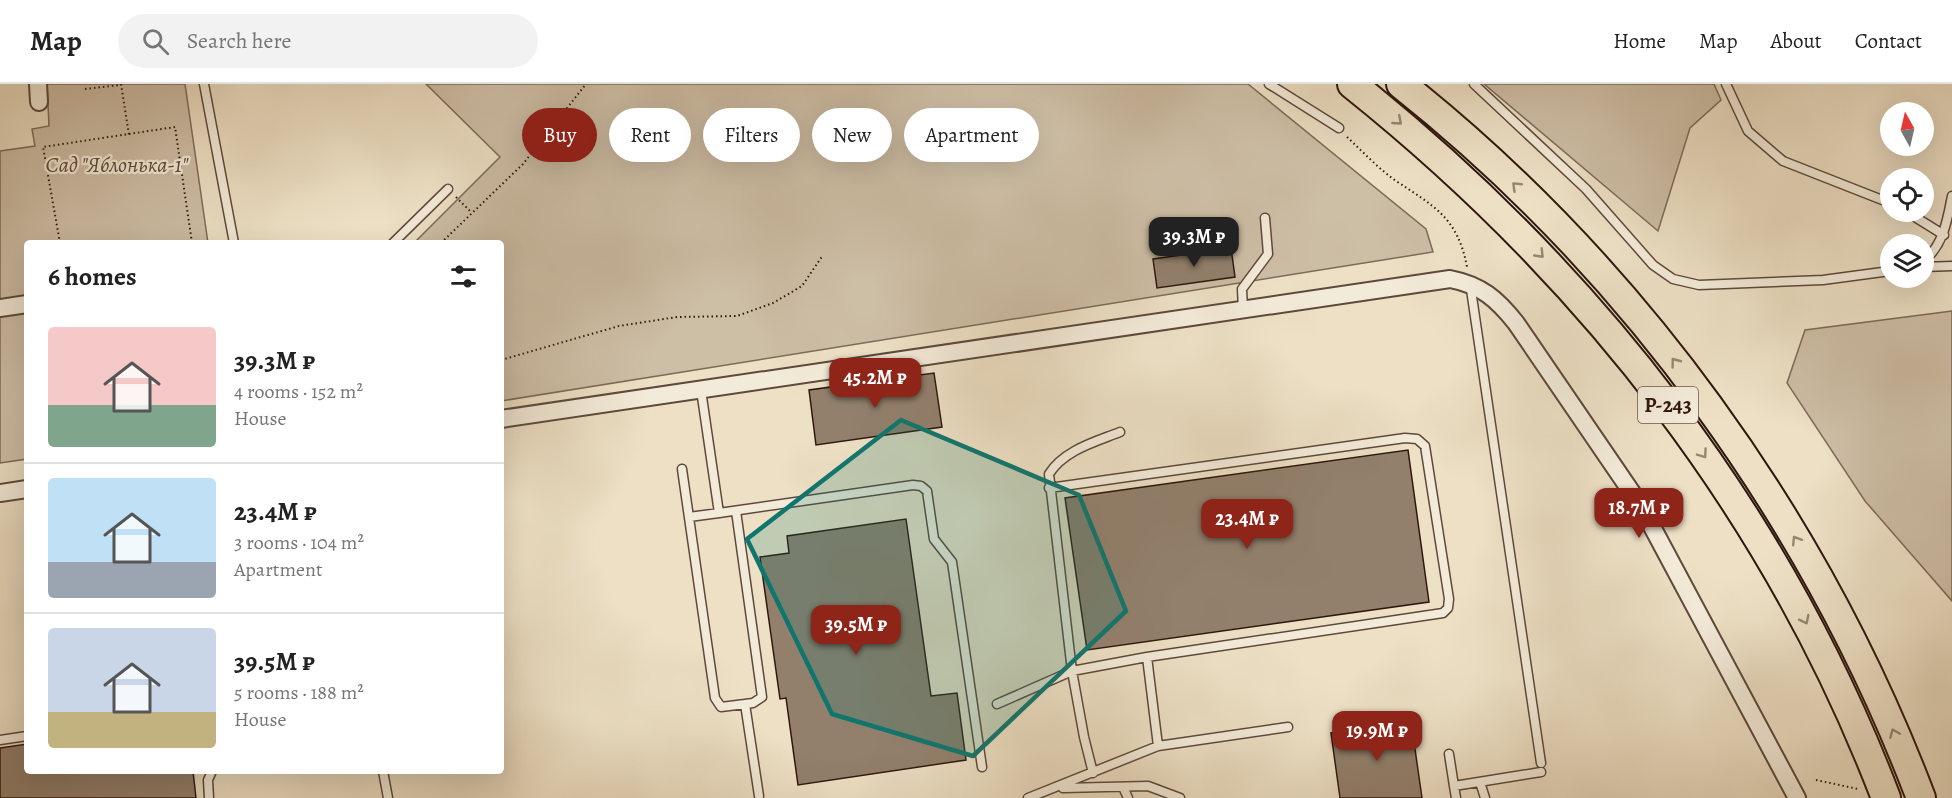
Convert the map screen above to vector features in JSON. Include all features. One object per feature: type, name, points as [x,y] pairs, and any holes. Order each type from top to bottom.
[{"type":"highway","name":"Р-243","points":[[1352,84],[1451,167],[1539,252],[1599,318],[1655,387],[1719,476],[1776,567],[1846,703],[1886,798]]},
{"type":"highway","name":"Р-243","points":[[1401,84],[1486,158],[1593,264],[1651,331],[1710,410],[1771,500],[1828,596],[1875,691],[1918,793]]},
{"type":"street","points":[[38,84],[39,102]]},
{"type":"street","points":[[504,419],[1450,279],[1470,283],[1496,298],[1516,323],[1641,506],[1797,798]]},
{"type":"street","points":[[0,308],[24,304]]},
{"type":"street","points":[[0,493],[24,489]]},
{"type":"lane","points":[[204,84],[233,240]]},
{"type":"lane","points":[[1269,84],[1339,128]]},
{"type":"lane","points":[[1474,84],[1586,189],[1653,265],[1673,279],[1699,285],[1823,280],[1880,272]]},
{"type":"lane","points":[[1726,84],[1748,131],[1783,161],[1880,199]]},
{"type":"lane","points":[[396,240],[448,189]]},
{"type":"lane","points":[[1934,252],[1944,235],[1952,196]]},
{"type":"lane","points":[[1243,310],[1242,289],[1268,254],[1265,218]]},
{"type":"lane","points":[[1923,222],[1944,235]]},
{"type":"lane","points":[[1934,265],[1952,266]]},
{"type":"lane","points":[[1454,786],[1541,768],[1470,283]]},
{"type":"lane","points":[[701,390],[719,513]]},
{"type":"lane","points":[[1093,773],[1072,671],[1049,474],[1056,462],[1069,453],[1120,432]]},
{"type":"lane","points":[[997,704],[1072,671],[1147,657],[1443,613],[1448,608],[1449,599],[1425,446],[1416,439],[1405,438],[1049,488]]},
{"type":"lane","points":[[682,469],[717,704],[726,707],[759,701],[762,692],[736,511]]},
{"type":"lane","points":[[689,517],[913,485],[921,486],[927,491],[934,539],[952,562],[982,767]]},
{"type":"lane","points":[[1147,657],[1158,746]]},
{"type":"lane","points":[[746,704],[759,796]]},
{"type":"lane","points":[[1028,798],[1158,746],[1288,727]]},
{"type":"lane","points":[[0,740],[24,736]]},
{"type":"lane","points":[[1449,754],[1456,798]]},
{"type":"lane","points":[[209,798],[208,780],[211,774]]},
{"type":"lane","points":[[384,774],[388,798]]},
{"type":"lane","points":[[1480,782],[1485,798]]},
{"type":"lane","points":[[1057,788],[1148,786],[1180,798]]},
{"type":"lane","points":[[1122,787],[1128,798]]},
{"type":"path","points":[[85,89],[122,84],[129,135]]},
{"type":"path","points":[[444,240],[524,164],[586,84]]},
{"type":"path","points":[[59,240],[43,147],[175,127],[192,240]]},
{"type":"path","points":[[1339,128],[1379,167],[1441,211],[1455,230],[1464,249],[1470,283]]},
{"type":"path","points":[[448,189],[471,212]]},
{"type":"path","points":[[504,359],[619,326],[677,317],[737,316],[772,303],[802,286],[823,255]]},
{"type":"path","points":[[1816,780],[1858,789]]},
{"type":"highlighted area","points":[[901,420],[1079,495],[1126,611],[973,756],[832,714],[747,539]]},
{"type":"green space","name":"Сад \"Яблонька-1\"","points":[[47,84],[185,84],[208,240],[24,240],[24,459],[0,463],[0,151],[35,146],[32,129],[49,126]]},
{"type":"green space","points":[[426,84],[1248,84],[1426,229],[1433,252],[504,401],[504,240],[417,240],[500,157]]},
{"type":"green space","points":[[1484,84],[1714,84],[1721,100],[1690,128],[1658,231]]},
{"type":"green space","points":[[1952,311],[1952,601],[1865,501],[1787,383],[1805,330]]},
{"type":"building","points":[[1231,248],[1235,277],[1157,288],[1153,259]]},
{"type":"building","points":[[934,373],[942,427],[816,445],[809,390]]},
{"type":"building","points":[[1408,450],[1429,602],[1087,650],[1065,498]]},
{"type":"building","points":[[906,519],[931,696],[957,693],[966,760],[798,785],[786,698],[780,699],[760,557],[789,553],[787,536]]},
{"type":"building","points":[[1411,721],[1422,798],[1340,798],[1331,733]]},
{"type":"building","points":[[24,744],[24,774],[193,774],[196,798],[0,798],[0,748]]}]
